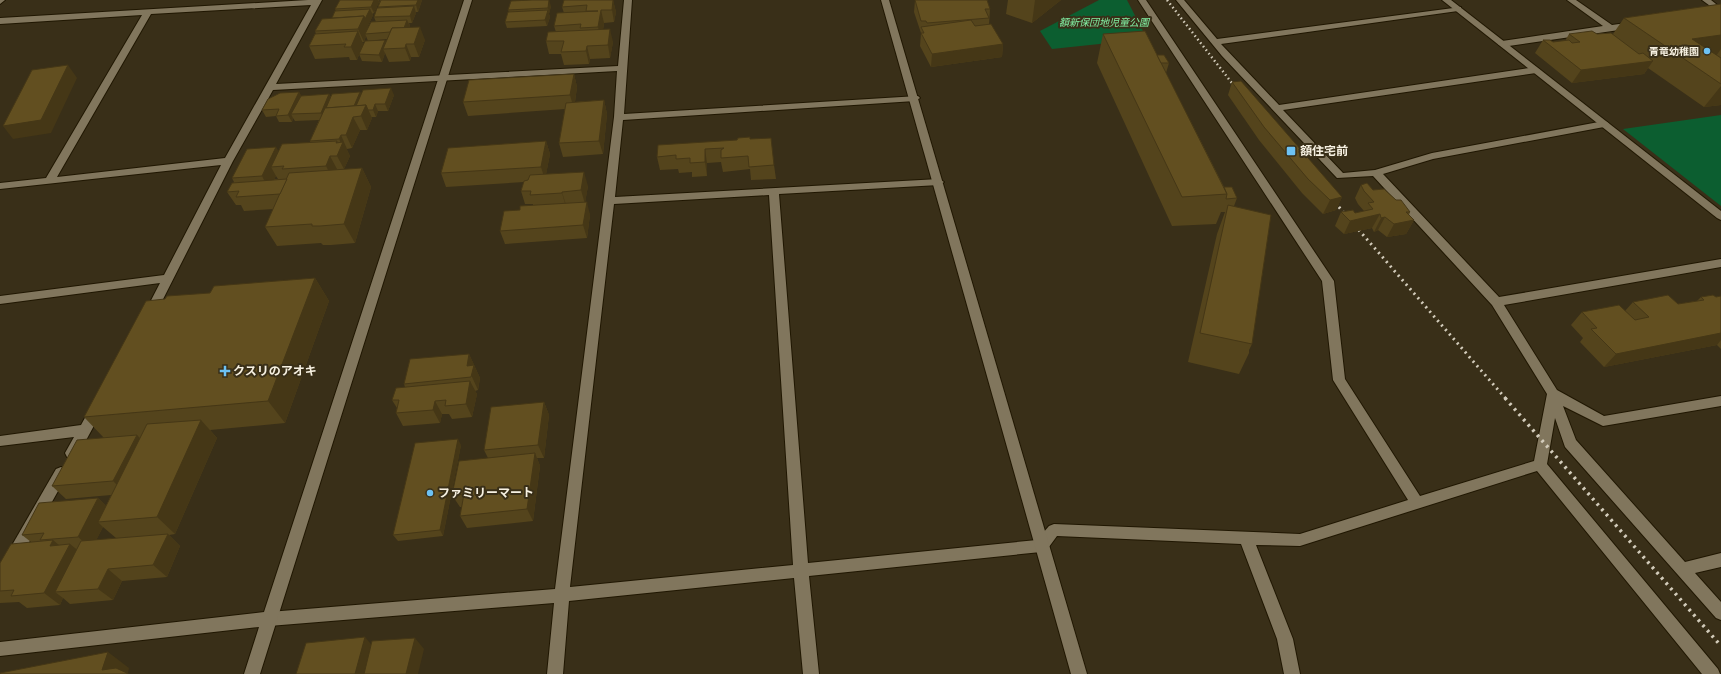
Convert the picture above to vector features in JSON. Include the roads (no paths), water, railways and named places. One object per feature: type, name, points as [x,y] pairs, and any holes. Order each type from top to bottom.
[{"type":"street","points":[[252,674],[468,0]]},
{"type":"street","points":[[555,674],[562,595],[619,116],[628,0]]},
{"type":"street","points":[[885,0],[915,98],[1041,546],[1079,674]]},
{"type":"street","points":[[1142,0],[1328,281],[1339,380],[1417,503]]},
{"type":"street","points":[[1180,0],[1215,42],[1341,176],[1376,174],[1432,156],[1604,124]]},
{"type":"street","points":[[1446,0],[1721,216]]},
{"type":"street","points":[[1571,0],[1611,28],[1616,27]]},
{"type":"street","points":[[1706,0],[1718,13]]},
{"type":"street","points":[[0,21],[317,1]]},
{"type":"street","points":[[143,326],[228,161],[317,1]]},
{"type":"street","points":[[1215,42],[1458,9]]},
{"type":"street","points":[[49,181],[148,12]]},
{"type":"street","points":[[1502,44],[1639,24]]},
{"type":"street","points":[[270,87],[443,79],[622,68]]},
{"type":"street","points":[[1276,108],[1536,70]]},
{"type":"street","points":[[619,116],[915,98]]},
{"type":"street","points":[[0,186],[228,161]]},
{"type":"street","points":[[1376,174],[1496,302],[1553,394],[1570,443],[1721,613]]},
{"type":"street","points":[[608,201],[939,182]]},
{"type":"street","points":[[774,191],[801,572],[811,674]]},
{"type":"street","points":[[1496,302],[1721,263]]},
{"type":"street","points":[[0,300],[169,278]]},
{"type":"street","points":[[1553,394],[1603,421],[1721,401]]},
{"type":"street","points":[[1553,394],[1540,466],[1712,674]]},
{"type":"street","points":[[0,580],[101,402]]},
{"type":"street","points":[[0,441],[86,430]]},
{"type":"street","points":[[0,649],[269,619],[562,595],[801,572],[1041,546],[1054,530],[1300,540],[1540,466]]},
{"type":"street","points":[[1246,537],[1285,639],[1292,674]]},
{"type":"street","points":[[1682,569],[1721,560]]},
{"type":"railway","points":[[1167,0],[1239,92]]},
{"type":"railway","points":[[1331,198],[1506,399]]},
{"type":"railway","points":[[1505,398],[1721,646]]},
{"type":"place","name":"青竜幼稚園","points":[[1707,51]]},
{"type":"place","name":"額住宅前","points":[[1291,151]]},
{"type":"place","name":"クスリのアオキ","points":[[225,371]]},
{"type":"place","name":"ファミリーマート","points":[[430,493]]},
{"type":"park label","name":"額新保団地児童公園","points":[[1104,22]]}]
